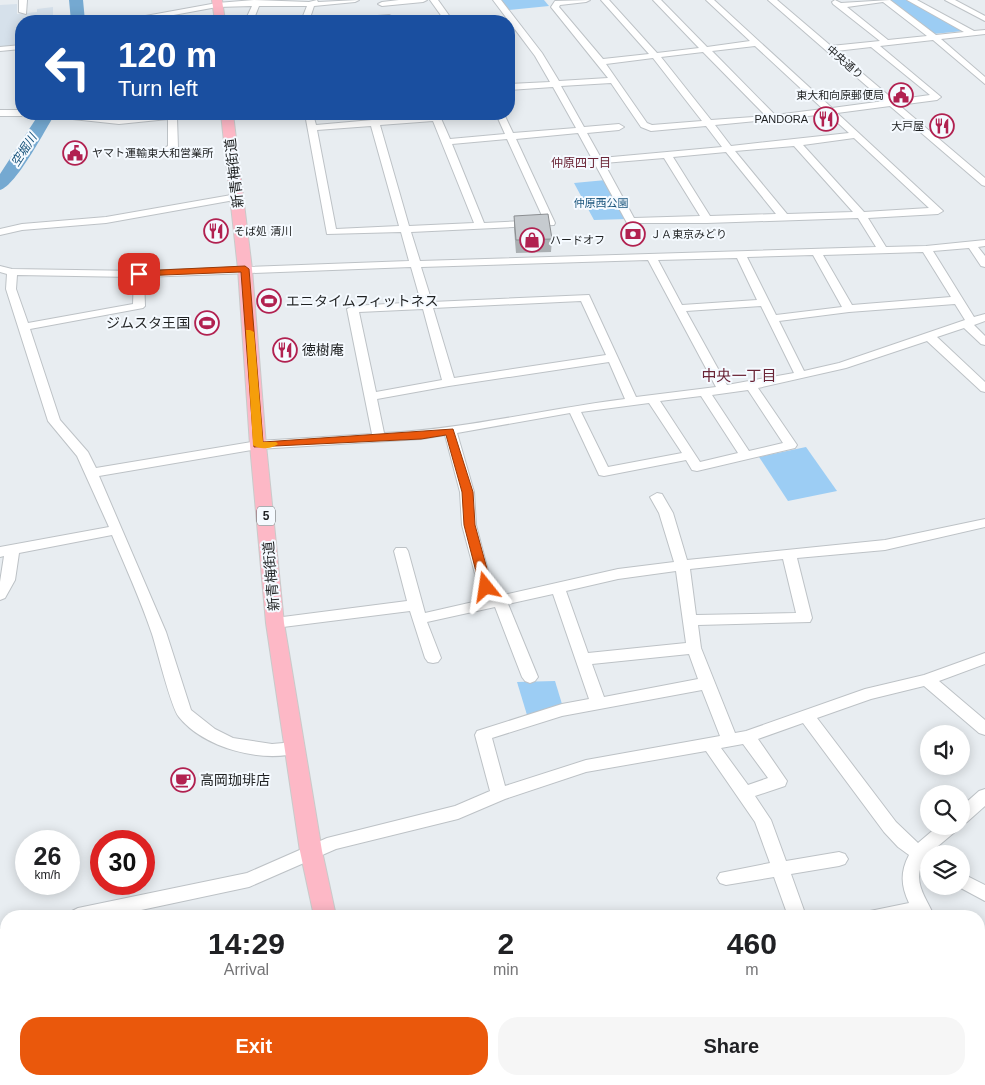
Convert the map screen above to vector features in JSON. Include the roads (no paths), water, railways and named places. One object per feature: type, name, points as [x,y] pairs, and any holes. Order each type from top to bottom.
[{"type":"main road","name":"新青梅街道","points":[[228,120],[245,269],[258,445],[276,623],[311,851],[324,910]]},
{"type":"street","points":[[22,0],[23,12]]},
{"type":"street","points":[[158,15],[217,3],[355,0]]},
{"type":"street","points":[[388,15],[381,2],[423,0]]},
{"type":"street","points":[[434,0],[445,15]]},
{"type":"street","points":[[497,0],[508,15]]},
{"type":"street","points":[[586,0],[558,3],[555,7],[601,62],[647,127],[773,118],[937,97],[872,44]]},
{"type":"street","points":[[605,0],[655,55],[784,217]]},
{"type":"street","points":[[657,0],[773,118]]},
{"type":"street","points":[[515,24],[539,55],[632,221],[938,211],[710,0]]},
{"type":"street","name":"中央通り","points":[[772,0],[985,183]]},
{"type":"street","points":[[837,2],[885,0],[934,37],[985,81]]},
{"type":"street","points":[[910,0],[979,36],[985,41]]},
{"type":"street","points":[[949,0],[985,20]]},
{"type":"street","points":[[252,15],[257,2]]},
{"type":"street","points":[[308,15],[313,2]]},
{"type":"street","points":[[837,2],[887,43]]},
{"type":"street","points":[[830,49],[985,32]]},
{"type":"street","points":[[601,62],[756,43]]},
{"type":"street","points":[[0,49],[15,48]]},
{"type":"street","points":[[515,87],[613,80]]},
{"type":"street","points":[[0,113],[15,113]]},
{"type":"street","points":[[167,120],[169,136],[173,148],[167,149]]},
{"type":"street","points":[[310,120],[331,232],[550,223],[503,120]]},
{"type":"street","points":[[312,128],[401,120]]},
{"type":"street","points":[[438,120],[480,225]]},
{"type":"street","points":[[375,123],[414,264],[450,382]]},
{"type":"street","points":[[446,142],[618,127]]},
{"type":"street","points":[[598,161],[729,150],[855,135]]},
{"type":"street","points":[[796,143],[861,215],[883,250]]},
{"type":"street","points":[[667,155],[707,220]]},
{"type":"street","points":[[0,232],[22,227],[106,220],[237,197]]},
{"type":"street","points":[[294,748],[272,750],[230,744],[209,733],[184,714],[159,632],[92,473],[83,455],[54,422],[6,275],[139,274],[245,269],[926,249],[985,244]]},
{"type":"street","points":[[972,245],[985,264]]},
{"type":"street","points":[[926,249],[959,300],[969,323],[985,342]]},
{"type":"street","points":[[816,252],[849,309]]},
{"type":"street","points":[[740,254],[800,374]]},
{"type":"street","points":[[651,257],[723,389]]},
{"type":"street","points":[[24,326],[139,306],[139,274]]},
{"type":"street","points":[[379,438],[353,310],[585,297],[632,401]]},
{"type":"street","points":[[771,319],[849,309],[959,300]]},
{"type":"street","points":[[680,308],[763,303]]},
{"type":"street","points":[[92,473],[258,445],[421,436],[574,409],[751,386],[842,366],[985,317]]},
{"type":"street","points":[[929,336],[985,388]]},
{"type":"street","points":[[371,397],[450,382],[612,358]]},
{"type":"street","points":[[652,398],[697,467],[792,445],[751,386]]},
{"type":"street","points":[[704,391],[746,456]]},
{"type":"street","points":[[574,409],[604,472],[690,456]]},
{"type":"street","points":[[450,431],[468,492],[469,525],[495,602],[530,677]]},
{"type":"street","points":[[657,497],[666,513],[682,565],[694,648],[730,741]]},
{"type":"street","points":[[276,623],[416,612],[495,602],[618,574],[682,565],[885,545],[985,522]]},
{"type":"street","points":[[0,595],[6,584],[6,551],[117,530]]},
{"type":"street","points":[[401,551],[416,612],[433,658]]},
{"type":"street","points":[[691,620],[805,618],[789,555]]},
{"type":"street","points":[[558,587],[598,703]]},
{"type":"street","points":[[583,659],[694,648]]},
{"type":"street","points":[[106,910],[249,880],[311,851],[372,832],[458,812],[499,794],[586,766],[747,737],[870,693],[927,680],[985,658]]},
{"type":"street","points":[[927,680],[985,729]]},
{"type":"street","points":[[499,794],[483,735],[562,710],[708,684]]},
{"type":"street","points":[[806,715],[890,827],[920,853]]},
{"type":"street","points":[[744,793],[779,780],[747,737]]},
{"type":"street","points":[[710,744],[763,820],[795,910]]},
{"type":"street","points":[[970,809],[985,796]]},
{"type":"street","points":[[934,845],[942,835]]},
{"type":"street","points":[[726,878],[839,858]]},
{"type":"street","points":[[920,862],[910,876],[922,910]]},
{"type":"street","points":[[970,885],[985,894]]},
{"type":"waterway","name":"空堀川","points":[[76,0],[77,15]]},
{"type":"waterway","name":"空堀川","points":[[0,185],[13,169],[43,120]]},
{"type":"place","name":"東大和向原郵便局","points":[[901,95]]},
{"type":"place","name":"PANDORA","points":[[826,119]]},
{"type":"place","name":"大戸屋","points":[[942,126]]},
{"type":"place","name":"ヤマト運輸東大和営業所","points":[[75,153]]},
{"type":"place","name":"そば処 清川","points":[[216,231]]},
{"type":"place","name":"ＪＡ東京みどり","points":[[633,234]]},
{"type":"place","name":"ハードオフ","points":[[532,240]]},
{"type":"place","name":"エニタイムフィットネス","points":[[269,301]]},
{"type":"place","name":"ジムスタ王国","points":[[207,323]]},
{"type":"place","name":"徳樹庵","points":[[285,350]]},
{"type":"place","name":"高岡珈琲店","points":[[183,780]]},
{"type":"district","name":"仲原四丁目","points":[[581,163]]},
{"type":"district","name":"中央一丁目","points":[[739,376]]},
{"type":"park label","name":"仲原西公園","points":[[601,203]]}]
